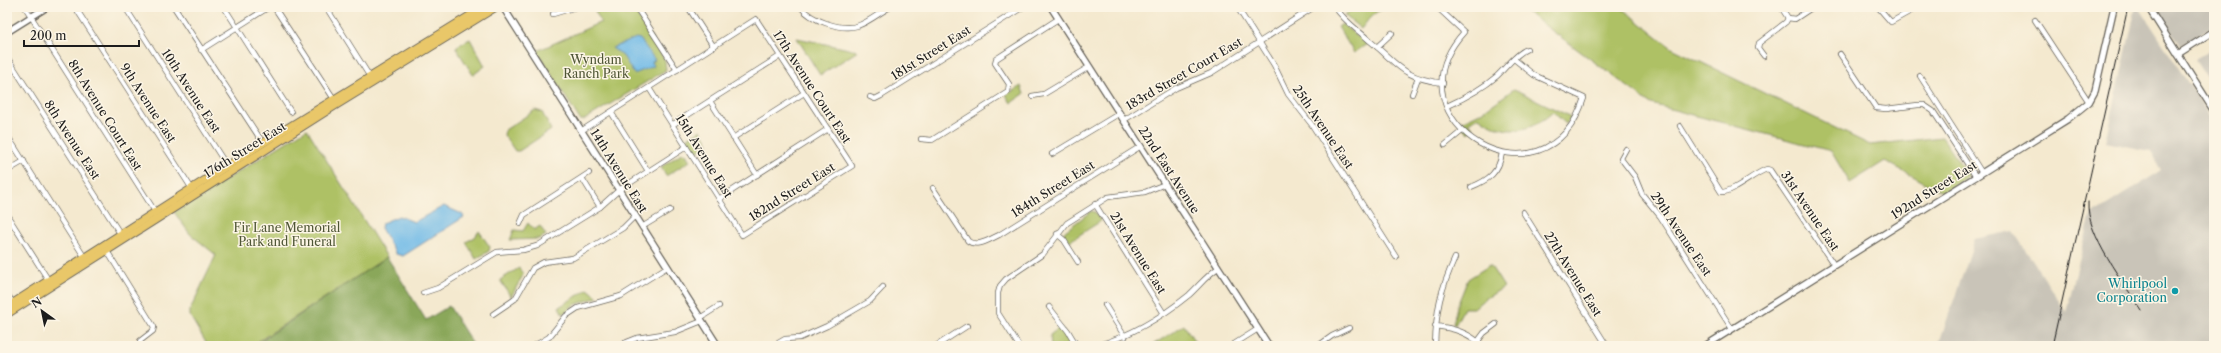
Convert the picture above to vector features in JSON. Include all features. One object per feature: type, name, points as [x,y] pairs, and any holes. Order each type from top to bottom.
[{"type":"main road","name":"176th Street East","points":[[7,310],[11,308],[10,305],[156,213],[263,143],[370,77],[475,9],[484,7]]},
{"type":"main road","name":"176th Street East","points":[[7,314],[310,122],[496,7]]},
{"type":"main road","points":[[440,41],[444,36],[474,16],[475,9]]},
{"type":"main road","points":[[310,122],[313,116],[333,103],[334,99]]},
{"type":"main road","points":[[135,233],[137,228],[154,217],[156,213]]},
{"type":"main road","points":[[99,256],[103,250],[120,239],[121,235]]},
{"type":"street","name":"8th Avenue Court East","points":[[25,7],[156,213]]},
{"type":"street","points":[[7,32],[47,7]]},
{"type":"street","name":"9th Avenue East","points":[[74,7],[192,189]]},
{"type":"street","name":"10th Avenue East","points":[[125,7],[227,166]]},
{"type":"street","points":[[174,7],[263,143]]},
{"type":"street","points":[[224,7],[291,112]]},
{"type":"street","points":[[201,50],[269,7]]},
{"type":"street","points":[[274,7],[334,99]]},
{"type":"street","points":[[326,7],[370,77]]},
{"type":"street","name":"14th Avenue East","points":[[503,7],[718,346]]},
{"type":"street","points":[[553,14],[576,7]]},
{"type":"street","points":[[636,7],[677,70]]},
{"type":"street","points":[[581,131],[714,46],[688,7]]},
{"type":"street","points":[[801,7],[816,21],[847,27],[856,26],[889,7]]},
{"type":"street","name":"181st Street East","points":[[870,97],[875,99],[881,96],[1023,7]]},
{"type":"street","name":"22nd East Avenue","points":[[1050,7],[1120,113],[1268,346]]},
{"type":"street","name":"25th Avenue East","points":[[1237,7],[1274,65],[1288,94],[1312,125],[1396,257]]},
{"type":"street","name":"183rd Street Court East","points":[[1124,120],[1176,88],[1211,73],[1314,7]]},
{"type":"street","points":[[1335,7],[1346,22],[1377,47],[1398,67],[1418,78],[1443,82]]},
{"type":"street","points":[[1436,7],[1464,32],[1454,44],[1447,58],[1443,82],[1447,106],[1462,131],[1479,144],[1502,153],[1524,153],[1552,143],[1571,125],[1584,98],[1534,74],[1514,59]]},
{"type":"street","points":[[1781,7],[1788,18],[1795,19],[1813,7]]},
{"type":"street","points":[[1878,7],[1885,18],[1891,22],[1918,7]]},
{"type":"street","name":"192nd Street East","points":[[1705,346],[2068,119],[2089,102],[2098,82],[2114,7]]},
{"type":"street","points":[[2148,7],[2214,111]]},
{"type":"street","points":[[1764,56],[1758,48],[1759,43],[1786,22],[1788,18]]},
{"type":"street","name":"17th Avenue Court East","points":[[714,46],[756,19],[852,166]]},
{"type":"street","points":[[921,139],[928,141],[932,140],[1008,92],[1009,84],[995,63],[996,59],[1058,19]]},
{"type":"street","points":[[2035,20],[2089,102]]},
{"type":"street","points":[[2178,54],[2214,32]]},
{"type":"street","points":[[1377,47],[1392,33]]},
{"type":"street","points":[[1447,106],[1480,89],[1520,52],[1526,49]]},
{"type":"street","points":[[1840,54],[1876,108],[1886,109],[1924,105],[1932,111],[1976,176]]},
{"type":"street","points":[[672,125],[780,56]]},
{"type":"street","name":"8th Avenue East","points":[[7,57],[121,235]]},
{"type":"street","points":[[1032,96],[1044,94],[1089,66]]},
{"type":"street","points":[[1920,76],[1982,173]]},
{"type":"street","points":[[1412,94],[1418,78]]},
{"type":"street","name":"15th Avenue East","points":[[649,88],[742,235]]},
{"type":"street","points":[[733,138],[804,93]]},
{"type":"street","points":[[710,101],[757,175]]},
{"type":"street","points":[[611,112],[648,171]]},
{"type":"street","name":"183rd Street Court East","points":[[1052,154],[1120,113]]},
{"type":"street","name":"31st Avenue East","points":[[1680,126],[1721,192],[1729,191],[1760,171],[1768,169],[1778,180],[1791,203],[1834,265]]},
{"type":"street","points":[[719,199],[828,130]]},
{"type":"street","points":[[1444,145],[1462,131]]},
{"type":"street","points":[[7,135],[85,258]]},
{"type":"street","name":"184th Street East","points":[[933,188],[968,241],[973,244],[980,243],[999,235],[1141,146]]},
{"type":"street","points":[[423,293],[438,288],[497,252],[533,248],[600,207],[618,190],[686,147]]},
{"type":"street","name":"29th Avenue East","points":[[1626,149],[1621,158],[1635,177],[1642,194],[1660,216],[1732,329]]},
{"type":"street","points":[[1471,186],[1485,181],[1494,174],[1499,165],[1502,153]]},
{"type":"street","points":[[7,171],[24,161]]},
{"type":"street","name":"182nd Street East","points":[[742,235],[852,166]]},
{"type":"street","points":[[520,224],[524,215],[589,173]]},
{"type":"street","points":[[582,178],[600,207]]},
{"type":"street","points":[[1019,346],[998,313],[998,293],[1000,286],[1006,279],[1044,254],[1057,234],[1067,223],[1095,204],[1113,195],[1145,192],[1165,184]]},
{"type":"street","name":"21st Avenue East","points":[[1095,204],[1163,312]]},
{"type":"street","points":[[642,227],[670,210]]},
{"type":"street","name":"27th Avenue East","points":[[1523,212],[1605,344]]},
{"type":"street","points":[[7,215],[49,281]]},
{"type":"street","points":[[493,314],[515,299],[533,268],[544,262],[573,258],[623,228],[635,216]]},
{"type":"street","points":[[1057,234],[1064,240],[1078,262]]},
{"type":"street","points":[[107,250],[154,327],[153,331],[140,341],[140,346]]},
{"type":"street","points":[[1435,346],[1437,308],[1442,286],[1455,258]]},
{"type":"street","points":[[534,346],[548,337],[566,316],[578,308],[621,296],[667,267]]},
{"type":"street","points":[[1096,346],[1125,337],[1188,295],[1207,275],[1218,268]]},
{"type":"street","points":[[773,346],[785,339],[800,338],[827,326],[870,301],[883,287]]},
{"type":"street","points":[[7,294],[10,305]]},
{"type":"street","points":[[1105,305],[1125,337]]},
{"type":"street","points":[[617,346],[637,338],[675,332],[701,319],[719,306]]},
{"type":"street","points":[[1049,307],[1068,330],[1077,346]]},
{"type":"street","points":[[1478,341],[1484,333],[1496,324]]},
{"type":"street","points":[[936,346],[968,326]]},
{"type":"street","points":[[1435,326],[1451,327],[1478,341],[1483,346]]},
{"type":"street","points":[[1318,346],[1332,336],[1349,328]]},
{"type":"street","points":[[1230,346],[1258,329]]},
{"type":"street","points":[[1597,346],[1605,344]]},
{"type":"shaded area","points":[[2136,7],[2139,7],[2214,123],[2214,346],[1938,346],[1975,239],[2013,231],[2066,312],[2091,215],[2162,170],[2151,151],[2106,142]]},
{"type":"shaded area","points":[[2156,7],[2214,7],[2214,25],[2180,46]]},
{"type":"shaded area","points":[[2214,48],[2214,90],[2195,60]]},
{"type":"green space","name":"Wyndam Ranch Park","points":[[593,7],[632,7],[665,60],[666,70],[584,120],[580,120],[537,51],[601,22]]},
{"type":"green space","points":[[1358,7],[1400,7],[1401,9],[1387,9],[1374,14],[1361,29],[1344,15]]},
{"type":"green space","points":[[1520,7],[1620,7],[1672,48],[1870,145],[1942,137],[1969,176],[1944,193],[1885,161],[1850,183],[1831,151],[1651,104]]},
{"type":"green space","points":[[1342,24],[1367,44],[1354,53],[1338,27]]},
{"type":"green space","points":[[797,38],[858,51],[820,75]]},
{"type":"green space","points":[[470,39],[485,66],[473,75],[456,48]]},
{"type":"green space","points":[[1021,86],[1024,94],[1011,103],[1006,95]]},
{"type":"green space","points":[[1514,89],[1571,117],[1566,124],[1553,112],[1544,119],[1526,128],[1508,130],[1498,128],[1479,117],[1468,123],[1473,127],[1468,133],[1459,123],[1482,112]]},
{"type":"green space","points":[[535,110],[542,112],[551,130],[519,151],[515,151],[504,135],[505,130]]},
{"type":"green space","name":"Fir Lane Memorial Park and Funeral","points":[[307,129],[387,257],[254,344],[208,346],[190,316],[190,310],[216,255],[190,234],[174,212]]},
{"type":"green space","points":[[701,130],[709,144],[695,153],[686,139]]},
{"type":"green space","points":[[682,153],[686,154],[690,161],[666,176],[661,167]]},
{"type":"green space","points":[[1091,211],[1095,212],[1101,221],[1070,241],[1064,236],[1064,232]]},
{"type":"green space","points":[[528,223],[534,230],[540,226],[546,235],[539,239],[510,240],[514,230],[523,231]]},
{"type":"green space","points":[[479,231],[490,247],[489,251],[476,259],[466,242],[475,237]]},
{"type":"green space","points":[[387,257],[426,320],[449,306],[474,346],[253,346]]},
{"type":"green space","points":[[1490,265],[1504,287],[1474,308],[1464,308],[1455,325],[1453,324],[1457,306],[1468,279]]},
{"type":"green space","points":[[519,268],[523,275],[511,297],[500,280]]},
{"type":"green space","points":[[588,289],[598,297],[574,305],[563,314],[559,307]]},
{"type":"green space","points":[[1184,325],[1195,342],[1189,346],[1151,346]]},
{"type":"green space","points":[[1060,327],[1071,342],[1071,346],[1051,346],[1050,335]]},
{"type":"water","points":[[636,38],[640,39],[655,60],[652,62],[654,66],[634,74],[623,56],[612,48]]},
{"type":"water","points":[[444,206],[462,214],[464,217],[403,256],[396,254],[381,228],[382,223],[399,216],[414,222]]},
{"type":"railway","points":[[2052,346],[2128,7]]},
{"type":"railway","points":[[2088,202],[2089,215],[2099,244],[2116,273],[2142,311]]},
{"type":"place","name":"Whirlpool Corporation","points":[[2175,291]]}]
